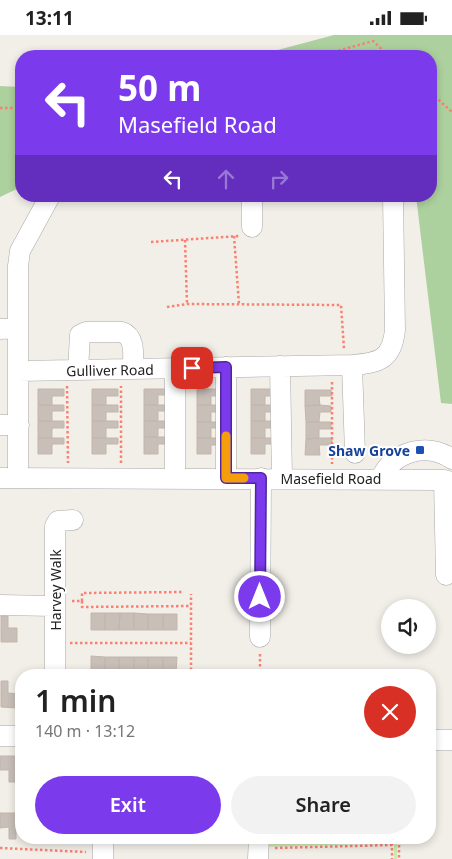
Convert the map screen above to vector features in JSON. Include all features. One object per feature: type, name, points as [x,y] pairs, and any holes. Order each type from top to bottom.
[{"type":"street","points":[[9,478],[9,425],[12,378],[9,328],[20,251],[47,202]]},
{"type":"street","points":[[248,231],[251,202]]},
{"type":"street","name":"Gulliver Road","points":[[12,378],[73,371],[280,366],[380,360],[388,354],[394,343],[393,202]]},
{"type":"street","points":[[73,371],[80,335],[86,332],[122,332],[127,334],[131,341],[127,369]]},
{"type":"street","points":[[348,361],[354,453]]},
{"type":"street","points":[[280,366],[282,478]]},
{"type":"street","points":[[226,367],[226,478]]},
{"type":"street","points":[[175,369],[175,479]]},
{"type":"street","points":[[381,479],[386,468],[401,455],[420,450],[442,453],[452,459]]},
{"type":"street","name":"Masefield Road","points":[[9,478],[120,480],[282,478],[448,481]]},
{"type":"street","points":[[260,637],[261,478]]},
{"type":"street","points":[[446,575],[448,481]]},
{"type":"street","name":"Harvey Walk","points":[[55,669],[55,526],[58,521],[73,521]]},
{"type":"street","points":[[0,605],[54,603]]},
{"type":"street","points":[[0,736],[15,736]]},
{"type":"street","points":[[436,740],[452,740]]},
{"type":"path","points":[[340,50],[373,41],[383,50]]},
{"type":"path","points":[[437,98],[452,112]]},
{"type":"path","points":[[0,108],[15,108]]},
{"type":"path","points":[[151,242],[234,236],[248,231]]},
{"type":"path","points":[[234,236],[239,304]]},
{"type":"path","points":[[185,240],[186,304]]},
{"type":"path","points":[[167,307],[186,304],[342,305],[348,361]]},
{"type":"path","points":[[120,480],[127,369]]},
{"type":"path","points":[[68,479],[73,371]]},
{"type":"path","points":[[332,378],[332,471]]},
{"type":"path","points":[[184,593],[82,593],[82,607],[191,606]]},
{"type":"path","points":[[191,595],[191,669]]},
{"type":"path","points":[[54,603],[82,601]]},
{"type":"path","points":[[260,637],[260,669]]},
{"type":"path","points":[[55,643],[191,643]]},
{"type":"path","points":[[258,847],[305,844]]},
{"type":"path","points":[[399,844],[399,859]]},
{"type":"path","points":[[258,847],[392,845],[392,859]]},
{"type":"path","points":[[0,848],[103,850]]},
{"type":"green space","points":[[334,35],[452,35],[452,404],[441,403],[417,202],[437,202],[437,50],[278,50]]},
{"type":"green space","points":[[0,86],[15,87],[15,190],[0,197]]},
{"type":"green space","points":[[260,844],[360,844],[260,847]]},
{"type":"green space","points":[[394,844],[397,844],[397,859],[394,859]]},
{"type":"building","points":[[38,389],[64,389],[64,396],[52,396],[52,405],[38,405]]},
{"type":"building","points":[[92,389],[118,389],[118,396],[106,396],[106,405],[92,405]]},
{"type":"building","points":[[144,389],[170,389],[170,395],[158,395],[158,405],[144,405]]},
{"type":"building","points":[[197,389],[223,389],[223,396],[211,396],[211,405],[197,405]]},
{"type":"building","points":[[251,389],[277,389],[277,396],[265,396],[265,405],[251,405]]},
{"type":"building","points":[[305,390],[331,390],[332,396],[319,396],[320,405],[305,406]]},
{"type":"building","points":[[38,405],[64,405],[64,411],[52,411],[52,421],[38,421]]},
{"type":"building","points":[[92,405],[118,405],[118,412],[106,412],[106,421],[92,421]]},
{"type":"building","points":[[144,405],[170,405],[170,411],[158,411],[158,421],[144,421]]},
{"type":"building","points":[[197,405],[223,405],[223,412],[211,412],[211,422],[197,422]]},
{"type":"building","points":[[251,405],[277,405],[277,412],[265,412],[265,421],[251,421]]},
{"type":"building","points":[[305,406],[331,406],[331,412],[320,412],[319,422],[306,422]]},
{"type":"building","points":[[38,421],[64,421],[64,428],[52,428],[52,438],[38,438]]},
{"type":"building","points":[[92,421],[118,421],[118,428],[106,428],[106,438],[92,438]]},
{"type":"building","points":[[144,421],[170,421],[170,428],[158,428],[158,437],[144,437]]},
{"type":"building","points":[[251,421],[277,421],[277,428],[265,428],[265,438],[251,438]]},
{"type":"building","points":[[197,422],[223,422],[223,428],[211,428],[211,438],[197,438]]},
{"type":"building","points":[[306,422],[331,422],[331,429],[319,429],[319,438],[306,439]]},
{"type":"building","points":[[144,437],[170,437],[170,444],[158,444],[158,454],[144,454]]},
{"type":"building","points":[[38,438],[64,438],[64,444],[52,444],[52,454],[38,454]]},
{"type":"building","points":[[92,438],[118,438],[118,444],[106,444],[106,454],[92,454]]},
{"type":"building","points":[[197,438],[223,438],[223,445],[211,445],[211,454],[197,454]]},
{"type":"building","points":[[251,438],[277,438],[277,444],[265,444],[265,454],[251,454]]},
{"type":"building","points":[[332,438],[332,445],[319,445],[320,455],[305,455],[306,439]]},
{"type":"building","points":[[91,613],[105,613],[105,630],[91,630]]},
{"type":"building","points":[[105,613],[120,613],[119,630],[105,630]]},
{"type":"building","points":[[120,613],[134,613],[134,630],[119,630]]},
{"type":"building","points":[[134,613],[148,614],[148,630],[134,630]]},
{"type":"building","points":[[148,614],[163,614],[163,630],[148,630]]},
{"type":"building","points":[[163,614],[177,614],[177,630],[163,630]]},
{"type":"building","points":[[1,616],[8,616],[8,628],[17,628],[17,642],[1,642]]},
{"type":"building","points":[[91,656],[105,657],[105,669],[91,669]]},
{"type":"building","points":[[105,657],[119,657],[119,669],[105,669]]},
{"type":"building","points":[[119,657],[134,657],[134,669],[119,669]]},
{"type":"building","points":[[134,657],[148,657],[148,669],[134,669]]},
{"type":"building","points":[[148,657],[163,657],[163,669],[148,669]]},
{"type":"building","points":[[163,657],[177,657],[176,669],[163,669]]},
{"type":"building","points":[[1,681],[8,681],[8,693],[15,694],[15,708],[1,707]]},
{"type":"building","points":[[0,756],[15,756],[15,782],[9,782],[9,770],[0,770]]},
{"type":"building","points":[[0,813],[15,813],[15,839],[9,839],[9,827],[0,828]]},
{"type":"slow traffic","points":[[226,436],[226,478],[244,478]]},
{"type":"place","name":"Shaw Grove","points":[[420,450]]},
{"type":"route","points":[[192,368],[226,367],[226,478],[261,478],[260,597]]}]
